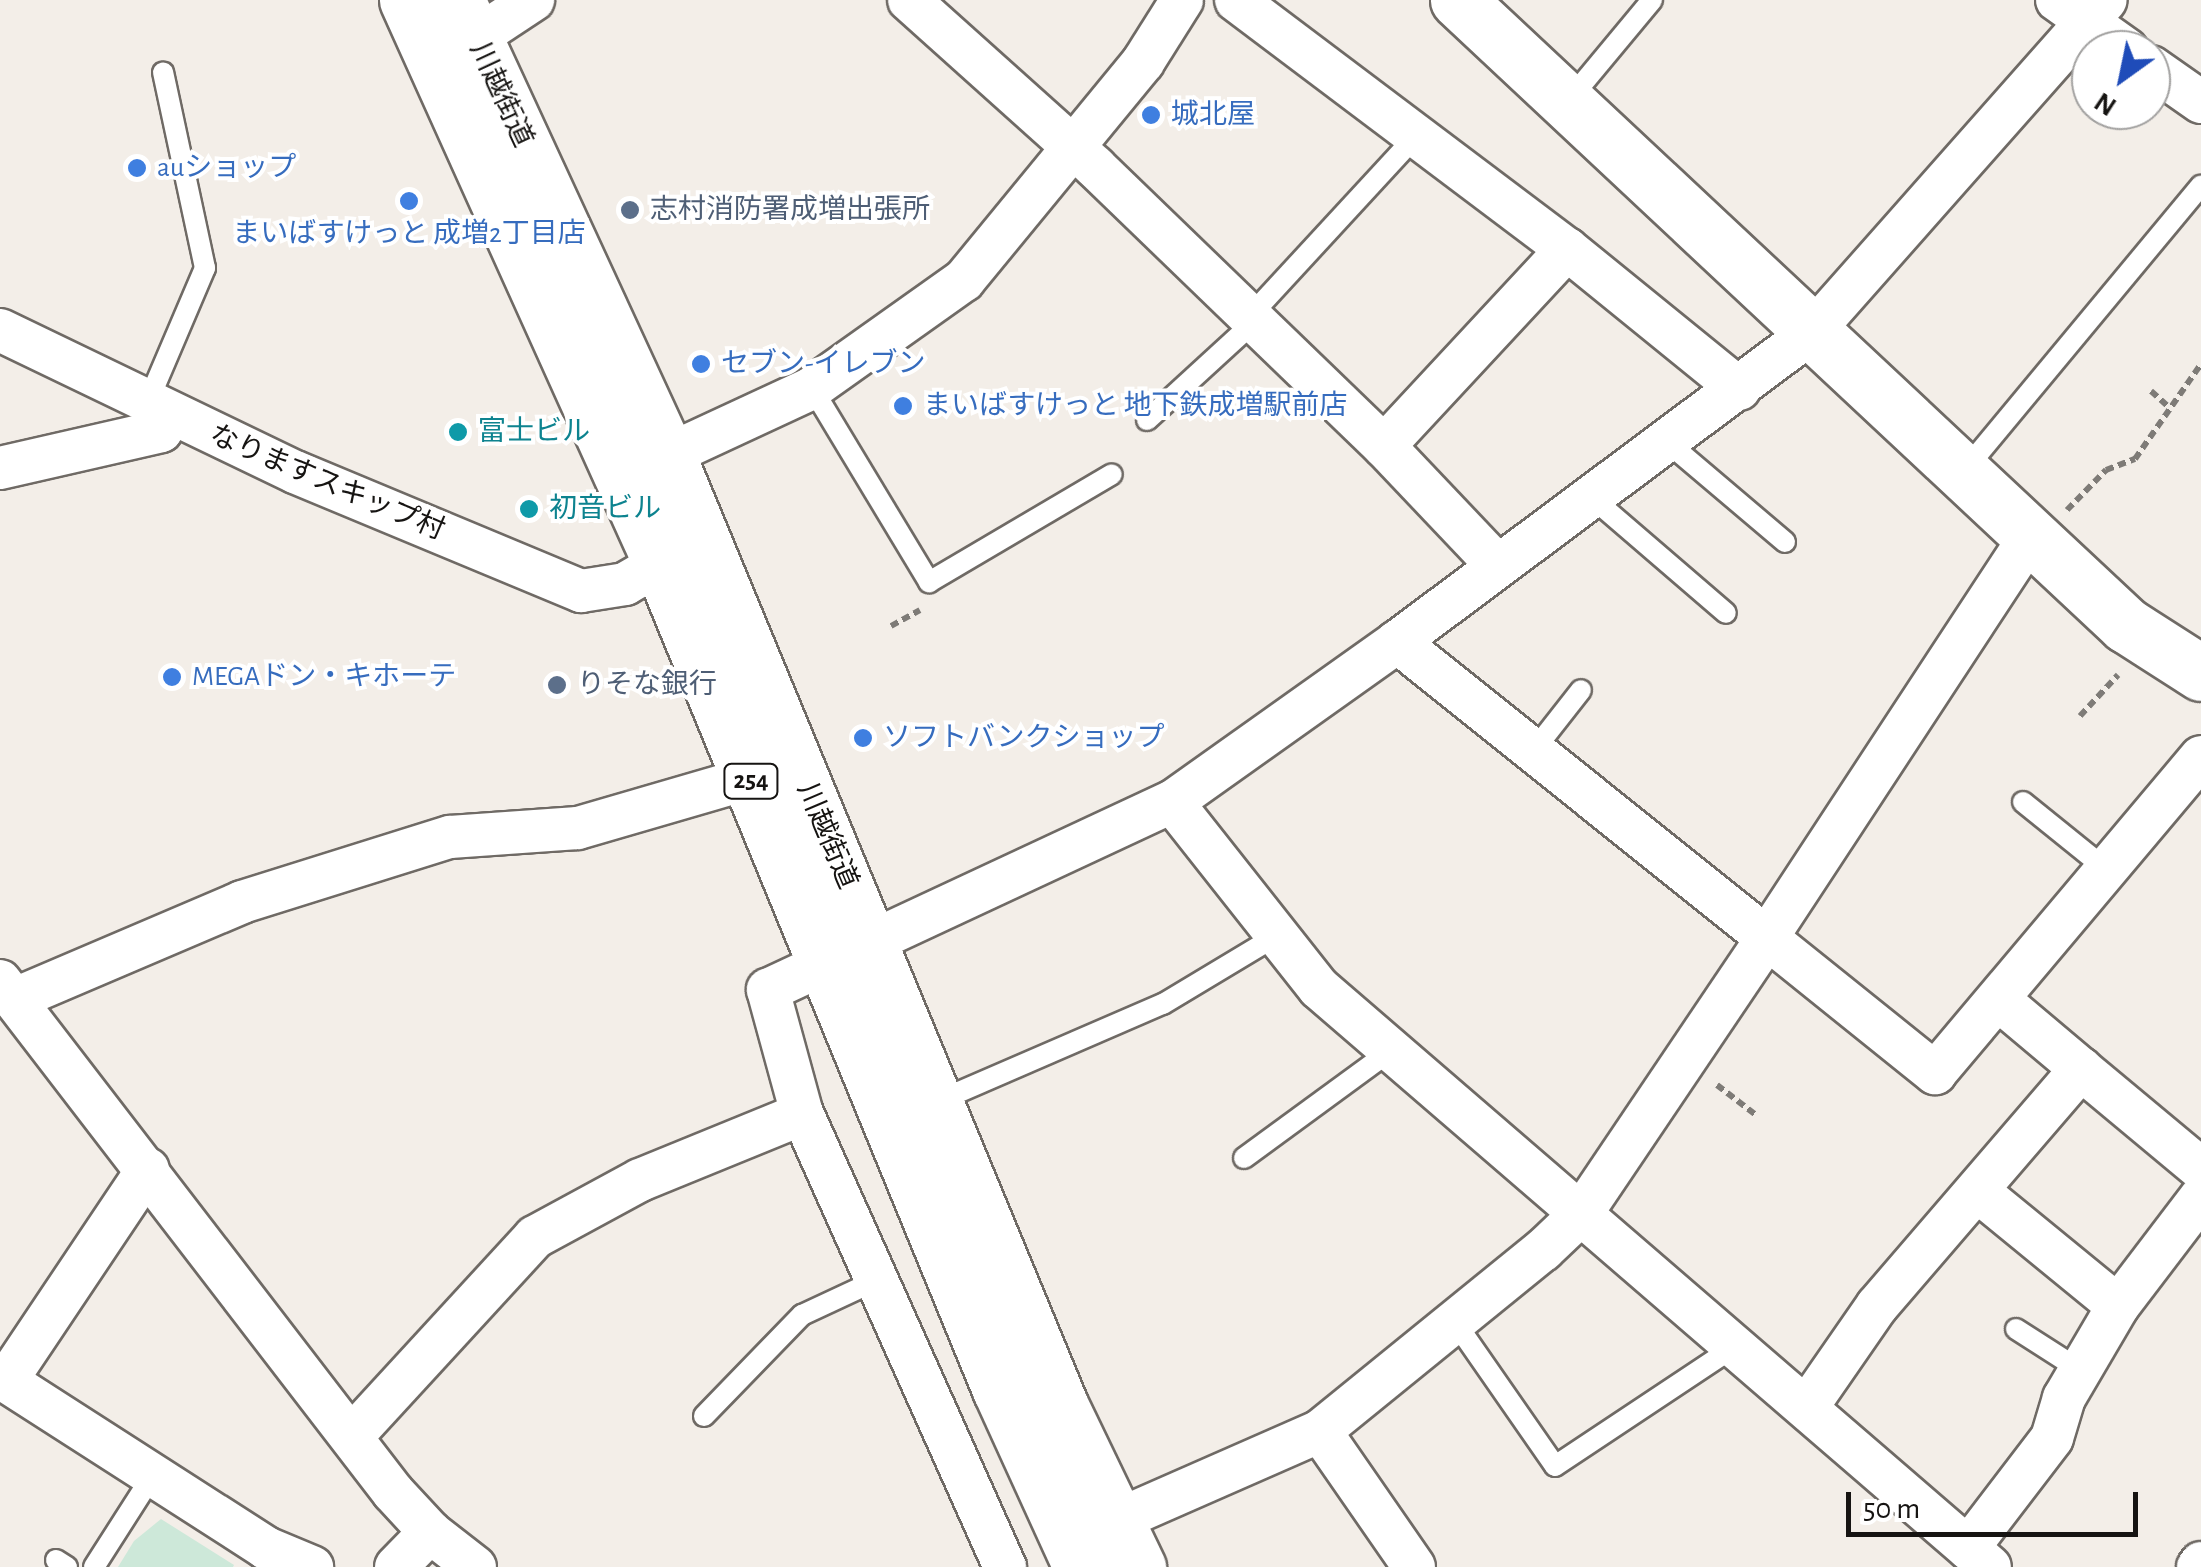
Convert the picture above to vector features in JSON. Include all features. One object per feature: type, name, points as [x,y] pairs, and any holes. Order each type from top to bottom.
[{"type":"main road","name":"川越街道","points":[[408,0],[644,466],[661,564],[750,778],[935,1103],[1125,1544]]},
{"type":"main road","points":[[1458,0],[2033,540],[2149,640],[2201,673]]},
{"type":"main road","name":"川越街道","points":[[466,19],[644,466],[851,955],[1000,1390],[1081,1567]]},
{"type":"street","points":[[466,19],[533,0]]},
{"type":"street","points":[[909,0],[1252,319],[1384,446],[1496,564]]},
{"type":"street","points":[[644,466],[812,388],[964,280],[1143,62],[1182,0]]},
{"type":"street","points":[[1236,0],[1414,138],[1568,249],[1739,389]]},
{"type":"street","points":[[1005,1567],[802,1114],[766,997],[772,985],[851,955],[1172,802],[1398,642],[1496,564],[1812,332],[2083,7],[2107,30]]},
{"type":"street","points":[[2171,80],[2201,102]]},
{"type":"street","points":[[1384,446],[1568,249]]},
{"type":"street","name":"なりますスキップ村","points":[[0,330],[159,409],[581,591],[626,584],[661,564]]},
{"type":"street","points":[[0,468],[161,431],[159,409]]},
{"type":"street","points":[[1125,1544],[1320,1432],[1581,1214],[2033,540]]},
{"type":"street","points":[[1398,642],[1935,1073],[2201,757]]},
{"type":"street","points":[[475,1567],[430,1532],[352,1436],[8,990],[242,902],[450,837],[578,828],[750,778]]},
{"type":"street","points":[[1172,802],[1319,988],[1979,1558],[2052,1438],[2080,1370],[2118,1306],[2201,1197]]},
{"type":"street","points":[[1999,1000],[2201,1168]]},
{"type":"street","points":[[1807,1407],[1877,1306],[1980,1193],[2081,1069]]},
{"type":"street","points":[[352,1436],[535,1237],[640,1180],[802,1114]]},
{"type":"street","points":[[148,1169],[3,1379],[266,1548],[312,1567]]},
{"type":"street","points":[[1980,1193],[2118,1306]]},
{"type":"street","points":[[1320,1432],[1414,1567]]},
{"type":"street","points":[[396,1567],[430,1532]]},
{"type":"lane","points":[[1568,102],[1652,0]]},
{"type":"lane","points":[[159,409],[205,268],[163,72]]},
{"type":"lane","points":[[1147,420],[1252,319],[1414,138]]},
{"type":"lane","points":[[1963,472],[2201,186]]},
{"type":"lane","points":[[812,388],[930,582],[1112,474]]},
{"type":"lane","points":[[1666,441],[1784,542]]},
{"type":"lane","points":[[1590,496],[1726,613]]},
{"type":"lane","points":[[1534,750],[1580,690]]},
{"type":"lane","points":[[2023,802],[2106,869]]},
{"type":"lane","points":[[935,1103],[1162,1004],[1278,935]]},
{"type":"lane","points":[[1244,1158],[1389,1052]]},
{"type":"lane","points":[[704,1416],[802,1315],[875,1281]]},
{"type":"lane","points":[[1454,1322],[1555,1466],[1734,1347]]},
{"type":"lane","points":[[2016,1329],[2080,1370]]},
{"type":"lane","points":[[94,1567],[154,1473]]},
{"type":"path","points":[[2033,540],[2097,477],[2135,459],[2201,364]]},
{"type":"path","points":[[2151,392],[2170,408]]},
{"type":"path","points":[[2080,716],[2149,640]]},
{"type":"path","points":[[1686,1062],[1756,1115]]},
{"type":"green space","points":[[161,1519],[233,1567],[118,1567],[134,1541]]},
{"type":"place","name":"城北屋","points":[[1151,115]]},
{"type":"place","name":"auショップ","points":[[137,168]]},
{"type":"place","name":"まいばすけっと 成増2丁目店","points":[[409,201]]},
{"type":"place","name":"志村消防署成増出張所","points":[[630,210]]},
{"type":"place","name":"セブン-イレブン","points":[[701,364]]},
{"type":"place","name":"まいばすけっと 地下鉄成増駅前店","points":[[903,406]]},
{"type":"place","name":"富士ビル","points":[[458,432]]},
{"type":"place","name":"初音ビル","points":[[529,509]]},
{"type":"place","name":"MEGAドン・キホーテ","points":[[172,677]]},
{"type":"place","name":"りそな銀行","points":[[557,685]]},
{"type":"place","name":"ソフトバンクショップ","points":[[863,738]]}]
